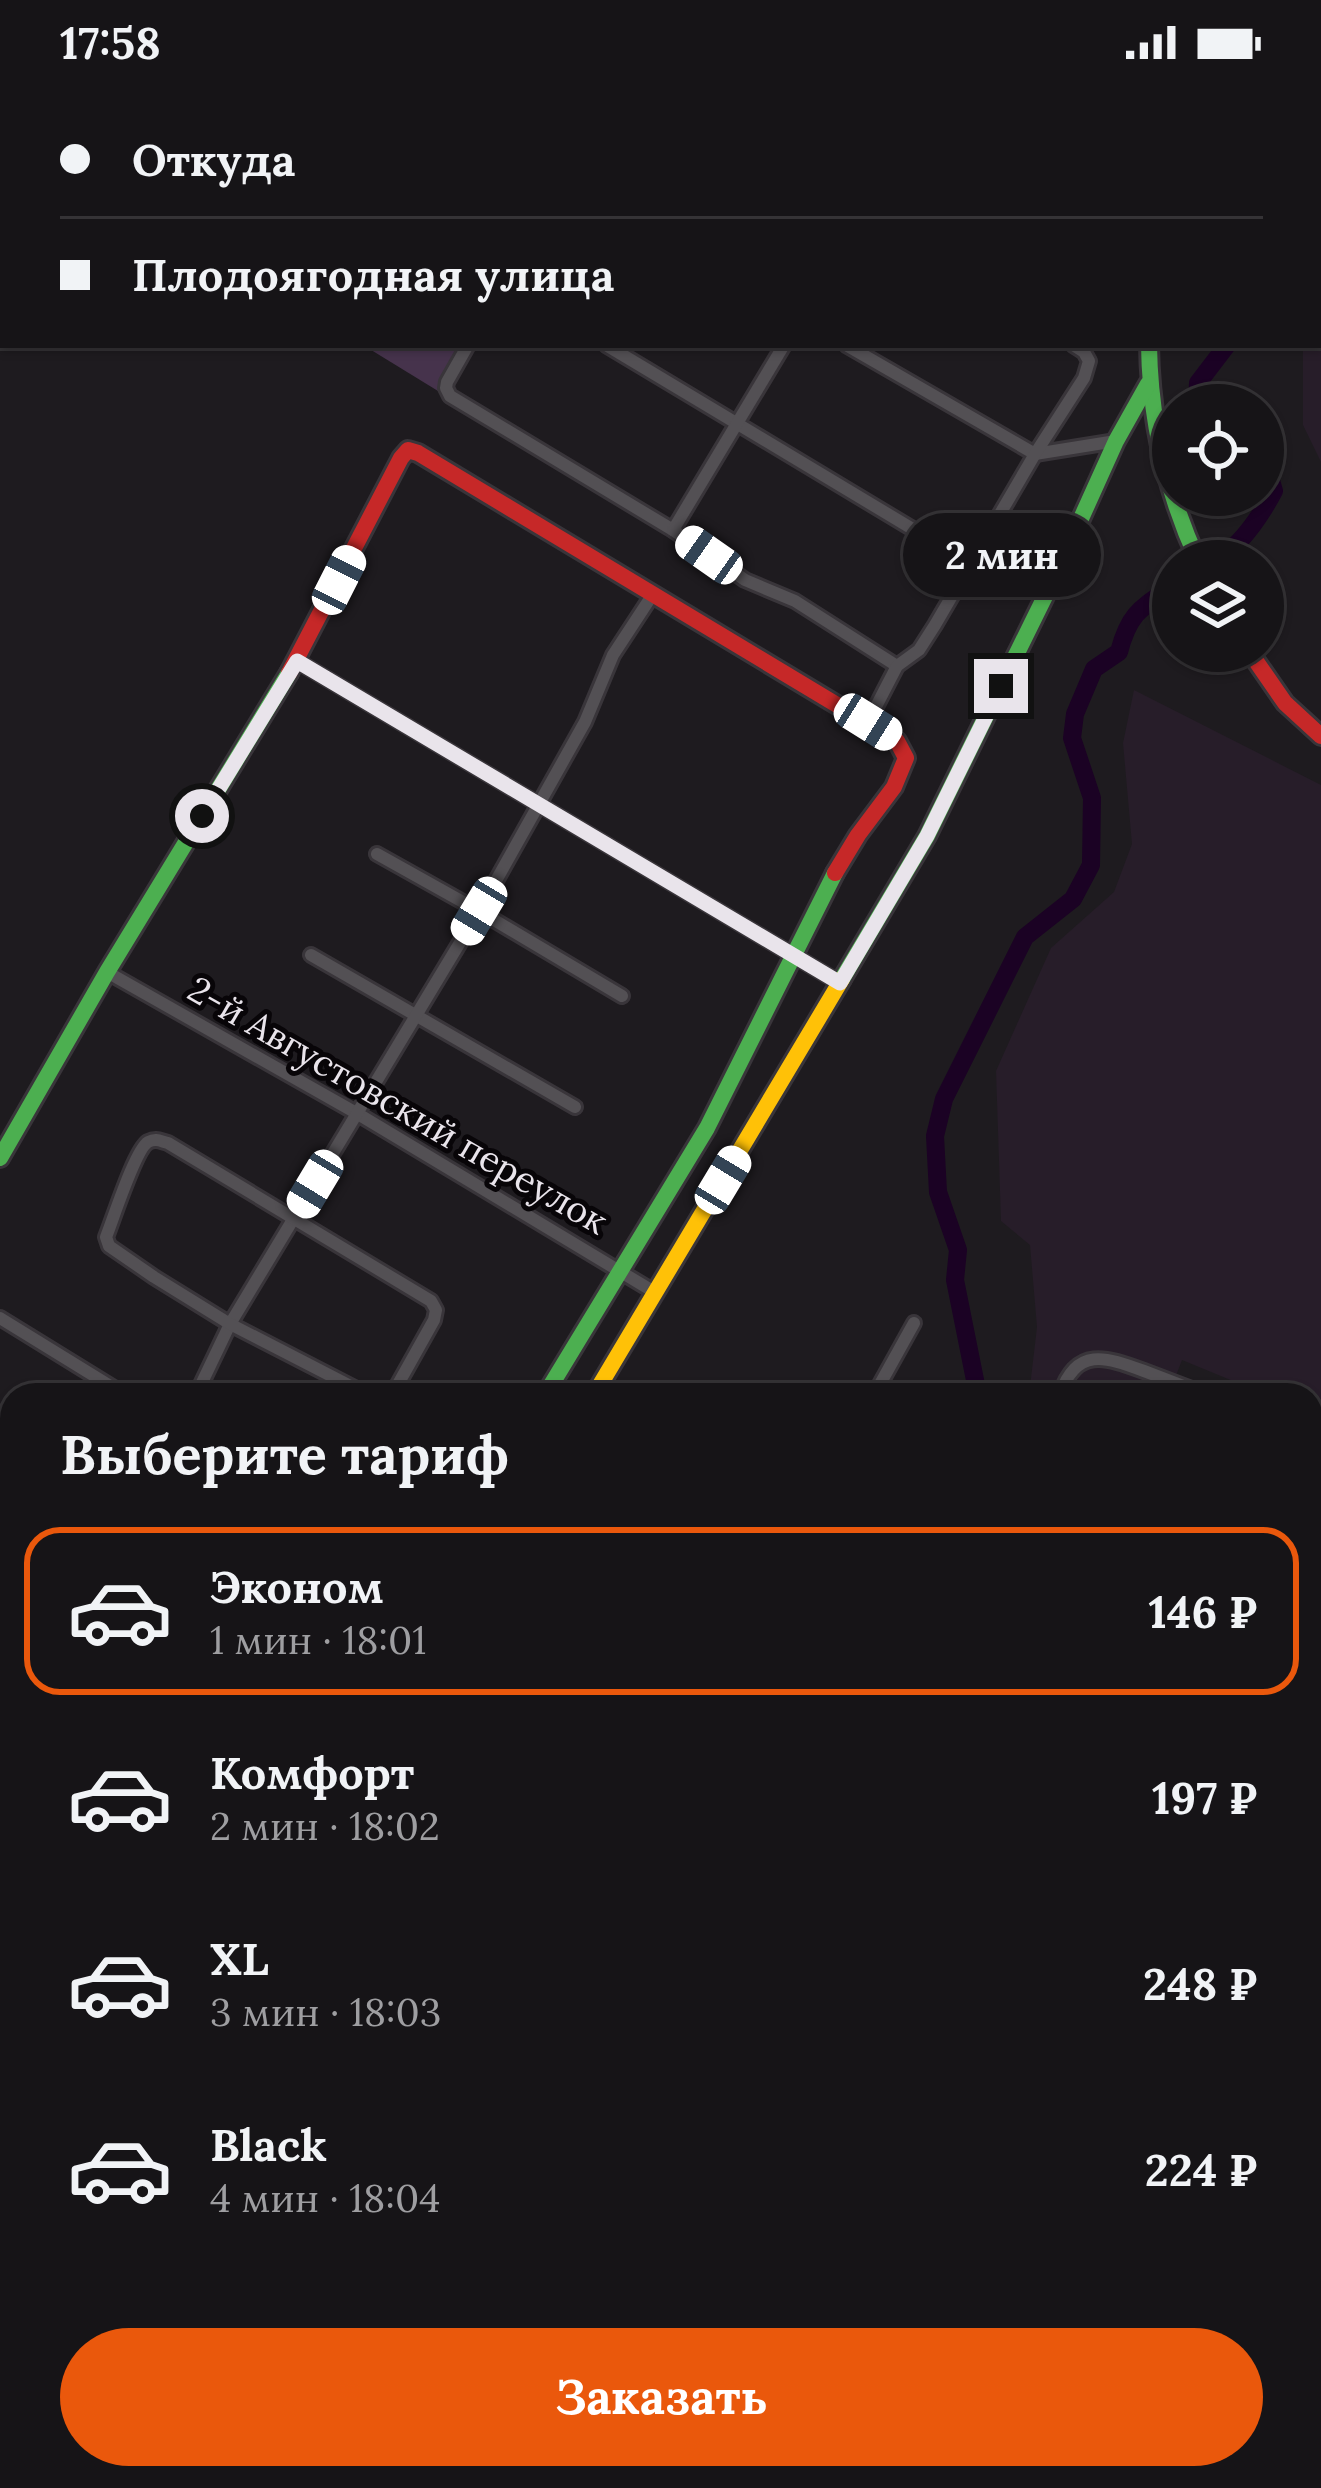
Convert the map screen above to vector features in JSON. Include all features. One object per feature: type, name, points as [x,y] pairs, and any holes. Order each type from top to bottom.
[{"type":"street","points":[[466,348],[447,382],[450,397],[673,530],[745,580],[795,601],[897,666]]},
{"type":"street","points":[[611,348],[971,564]]},
{"type":"street","points":[[673,530],[782,348]]},
{"type":"street","points":[[851,348],[1035,454],[1116,441]]},
{"type":"street","points":[[868,722],[897,666],[919,650],[1084,378],[1089,361],[1078,348]]},
{"type":"street","points":[[1149,348],[1156,444],[1188,540]]},
{"type":"street","points":[[601,1383],[927,836],[1116,441],[1148,384]]},
{"type":"street","points":[[0,1158],[297,661],[408,450],[418,453],[868,722],[901,743],[905,751],[902,774],[857,836],[792,954],[770,1008],[708,1127],[551,1383]]},
{"type":"street","points":[[202,1383],[230,1324],[479,911],[594,706],[613,655],[653,594]]},
{"type":"street","points":[[297,661],[840,983]]},
{"type":"street","points":[[1264,672],[1285,703],[1321,736]]},
{"type":"street","points":[[377,854],[622,996]]},
{"type":"street","points":[[311,955],[575,1107]]},
{"type":"street","name":"2-й Августовский переулок","points":[[107,972],[358,1114],[656,1293]]},
{"type":"street","points":[[345,1383],[230,1324],[106,1241],[141,1150],[149,1142],[168,1143],[431,1301],[434,1320],[399,1383]]},
{"type":"street","points":[[0,1318],[106,1383]]},
{"type":"street","points":[[881,1383],[914,1323]]},
{"type":"street","points":[[1064,1383],[1085,1362],[1109,1358],[1175,1383]]},
{"type":"shaded area","points":[[368,348],[462,348],[438,391]]},
{"type":"shaded area","points":[[1303,348],[1321,348],[1321,462],[1303,425]]},
{"type":"shaded area","points":[[1134,690],[1321,785],[1321,1383],[1238,1383],[1182,1360],[1173,1383],[1030,1383],[1037,1327],[1030,1245],[1001,1221],[996,1071],[1051,948],[1114,892],[1132,844],[1123,743]]},
{"type":"waterway","points":[[1198,384],[1225,348]]},
{"type":"waterway","points":[[1240,540],[1259,516]]},
{"type":"waterway","points":[[976,1383],[955,1280],[958,1250],[938,1192],[935,1136],[944,1099],[1025,937],[1073,899],[1091,865],[1092,798],[1072,738],[1075,714],[1094,669],[1119,652],[1127,628],[1152,600]]},
{"type":"traffic: fast","points":[[1149,348],[1162,455],[1190,540]]},
{"type":"traffic: fast","points":[[842,979],[927,836],[1116,441],[1148,384]]},
{"type":"traffic: fast","points":[[0,1158],[289,673]]},
{"type":"traffic: fast","points":[[552,1383],[707,1128],[835,873]]},
{"type":"traffic: slow","points":[[601,1383],[842,979]]},
{"type":"traffic: jam","points":[[289,673],[401,458],[408,450],[418,453],[897,741],[906,758],[894,787],[835,873]]},
{"type":"traffic: jam","points":[[1264,672],[1285,703],[1321,736]]},
{"type":"route","points":[[202,816],[297,661],[840,983],[927,836],[1001,686]]}]
